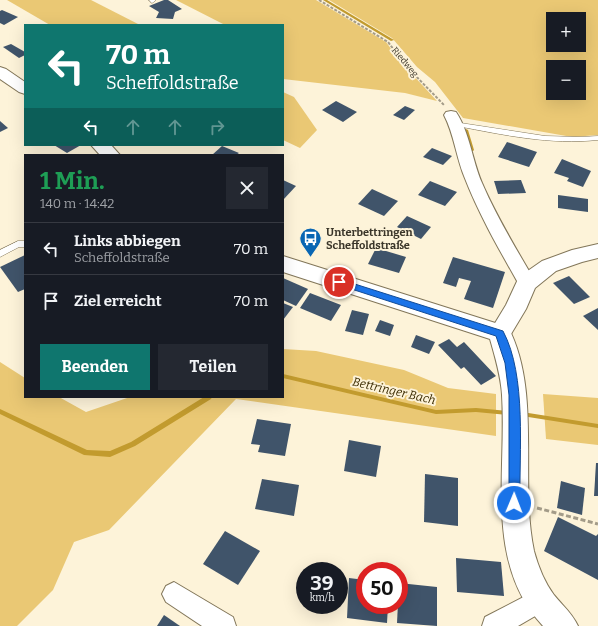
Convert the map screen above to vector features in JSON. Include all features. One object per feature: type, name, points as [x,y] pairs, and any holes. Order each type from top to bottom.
[{"type":"main road","points":[[0,72],[24,88]]},
{"type":"main road","points":[[101,146],[110,154]]},
{"type":"main road","points":[[563,626],[541,600],[525,568],[516,534],[514,503],[514,395],[509,363],[500,333],[515,309],[527,283],[549,266],[598,250]]},
{"type":"main road","points":[[284,264],[500,333]]},
{"type":"street","points":[[454,120],[469,170],[506,248],[527,283]]},
{"type":"street","points":[[174,594],[224,626]]},
{"type":"street","points":[[494,626],[541,600]]},
{"type":"lane","points":[[454,120],[535,138],[587,140],[598,138]]},
{"type":"lane","points":[[0,254],[18,244],[24,244]]},
{"type":"path","name":"Riedweg","points":[[320,0],[388,42],[407,67],[432,91],[454,120]]},
{"type":"path","points":[[514,503],[598,524]]},
{"type":"shaded area","points":[[7,0],[91,0],[138,24],[48,24]]},
{"type":"shaded area","points":[[176,0],[316,0],[386,42],[400,61],[437,101],[405,93],[284,79],[284,24],[223,24]]},
{"type":"shaded area","points":[[329,0],[598,0],[598,135],[572,137],[463,118],[435,82],[417,67],[392,38]]},
{"type":"shaded area","points":[[284,92],[294,97],[317,130],[300,148],[284,140]]},
{"type":"shaded area","points":[[284,349],[316,351],[404,370],[448,388],[496,394],[496,436],[236,399],[109,530],[74,542],[53,590],[17,626],[0,626],[0,362],[24,377],[24,398],[61,398],[86,412],[127,398],[284,398]]},
{"type":"shaded area","points":[[543,394],[598,398],[598,445],[546,439]]},
{"type":"building","points":[[164,0],[168,0],[182,9],[175,12],[173,19],[156,18],[159,12],[149,6]]},
{"type":"building","points":[[2,10],[18,17],[4,25],[0,23],[0,11]]},
{"type":"building","points":[[11,44],[24,51],[24,56],[19,58],[3,47]]},
{"type":"building","points":[[336,101],[357,112],[343,122],[322,110]]},
{"type":"building","points":[[405,106],[415,110],[404,120],[393,115]]},
{"type":"building","points":[[0,121],[8,128],[0,132]]},
{"type":"building","points":[[507,142],[537,152],[529,167],[498,157]]},
{"type":"building","points":[[56,146],[79,146],[67,153]]},
{"type":"building","points":[[222,146],[239,153],[238,154],[213,154]]},
{"type":"building","points":[[432,148],[452,156],[443,165],[423,157]]},
{"type":"building","points":[[562,159],[591,171],[583,187],[567,181],[569,178],[554,173]]},
{"type":"building","points":[[284,180],[296,186],[284,199]]},
{"type":"building","points":[[521,180],[526,193],[498,194],[494,181]]},
{"type":"building","points":[[430,181],[457,192],[445,206],[418,195]]},
{"type":"building","points":[[372,189],[398,201],[384,216],[358,204]]},
{"type":"building","points":[[558,195],[588,199],[588,212],[558,208]]},
{"type":"building","points":[[407,216],[431,227],[421,239],[397,227]]},
{"type":"building","points":[[376,248],[406,257],[399,273],[368,264]]},
{"type":"building","points":[[24,255],[24,289],[18,292],[0,267]]},
{"type":"building","points":[[453,257],[505,272],[493,308],[464,299],[471,281],[459,278],[456,287],[443,283]]},
{"type":"building","points":[[569,276],[590,297],[574,304],[553,283]]},
{"type":"building","points":[[284,278],[308,289],[296,306],[284,300]]},
{"type":"building","points":[[310,293],[341,305],[331,321],[300,308]]},
{"type":"building","points":[[284,303],[293,307],[284,319]]},
{"type":"building","points":[[598,308],[598,330],[583,316]]},
{"type":"building","points":[[352,310],[369,314],[363,335],[345,331]]},
{"type":"building","points":[[380,320],[394,325],[390,336],[375,331]]},
{"type":"building","points":[[416,335],[435,342],[429,354],[411,347]]},
{"type":"building","points":[[449,339],[457,347],[464,342],[496,376],[481,385],[464,367],[461,369],[438,345]]},
{"type":"building","points":[[257,419],[291,424],[285,456],[258,452],[260,445],[251,444]]},
{"type":"building","points":[[349,440],[381,446],[376,477],[344,471]]},
{"type":"building","points":[[596,463],[598,463],[598,496],[594,496]]},
{"type":"building","points":[[425,474],[458,478],[458,526],[424,522]]},
{"type":"building","points":[[262,479],[299,485],[294,516],[255,509]]},
{"type":"building","points":[[561,481],[585,488],[582,515],[557,508]]},
{"type":"building","points":[[558,517],[596,536],[598,534],[598,580],[544,551]]},
{"type":"building","points":[[225,531],[260,551],[238,585],[203,564]]},
{"type":"building","points":[[456,558],[501,562],[504,596],[457,592]]},
{"type":"building","points":[[349,578],[356,579],[356,614],[388,614],[387,623],[347,618]]},
{"type":"building","points":[[408,584],[437,587],[437,626],[397,623],[397,614],[408,614]]},
{"type":"building","points":[[164,615],[180,626],[157,626]]},
{"type":"waterway","points":[[325,0],[392,40]]},
{"type":"waterway","points":[[466,130],[472,150]]},
{"type":"waterway","name":"Bettringer Bach","points":[[284,376],[436,412],[476,410],[508,413]]},
{"type":"waterway","name":"Bettringer Bach","points":[[0,411],[86,453],[110,454],[133,444],[207,398]]},
{"type":"waterway","name":"Bettringer Bach","points":[[522,414],[598,426]]},
{"type":"place","name":"Unterbettringen Scheffoldstraße","points":[[310,258]]},
{"type":"route","points":[[339,282],[500,333],[509,363],[514,395],[514,503]]}]
